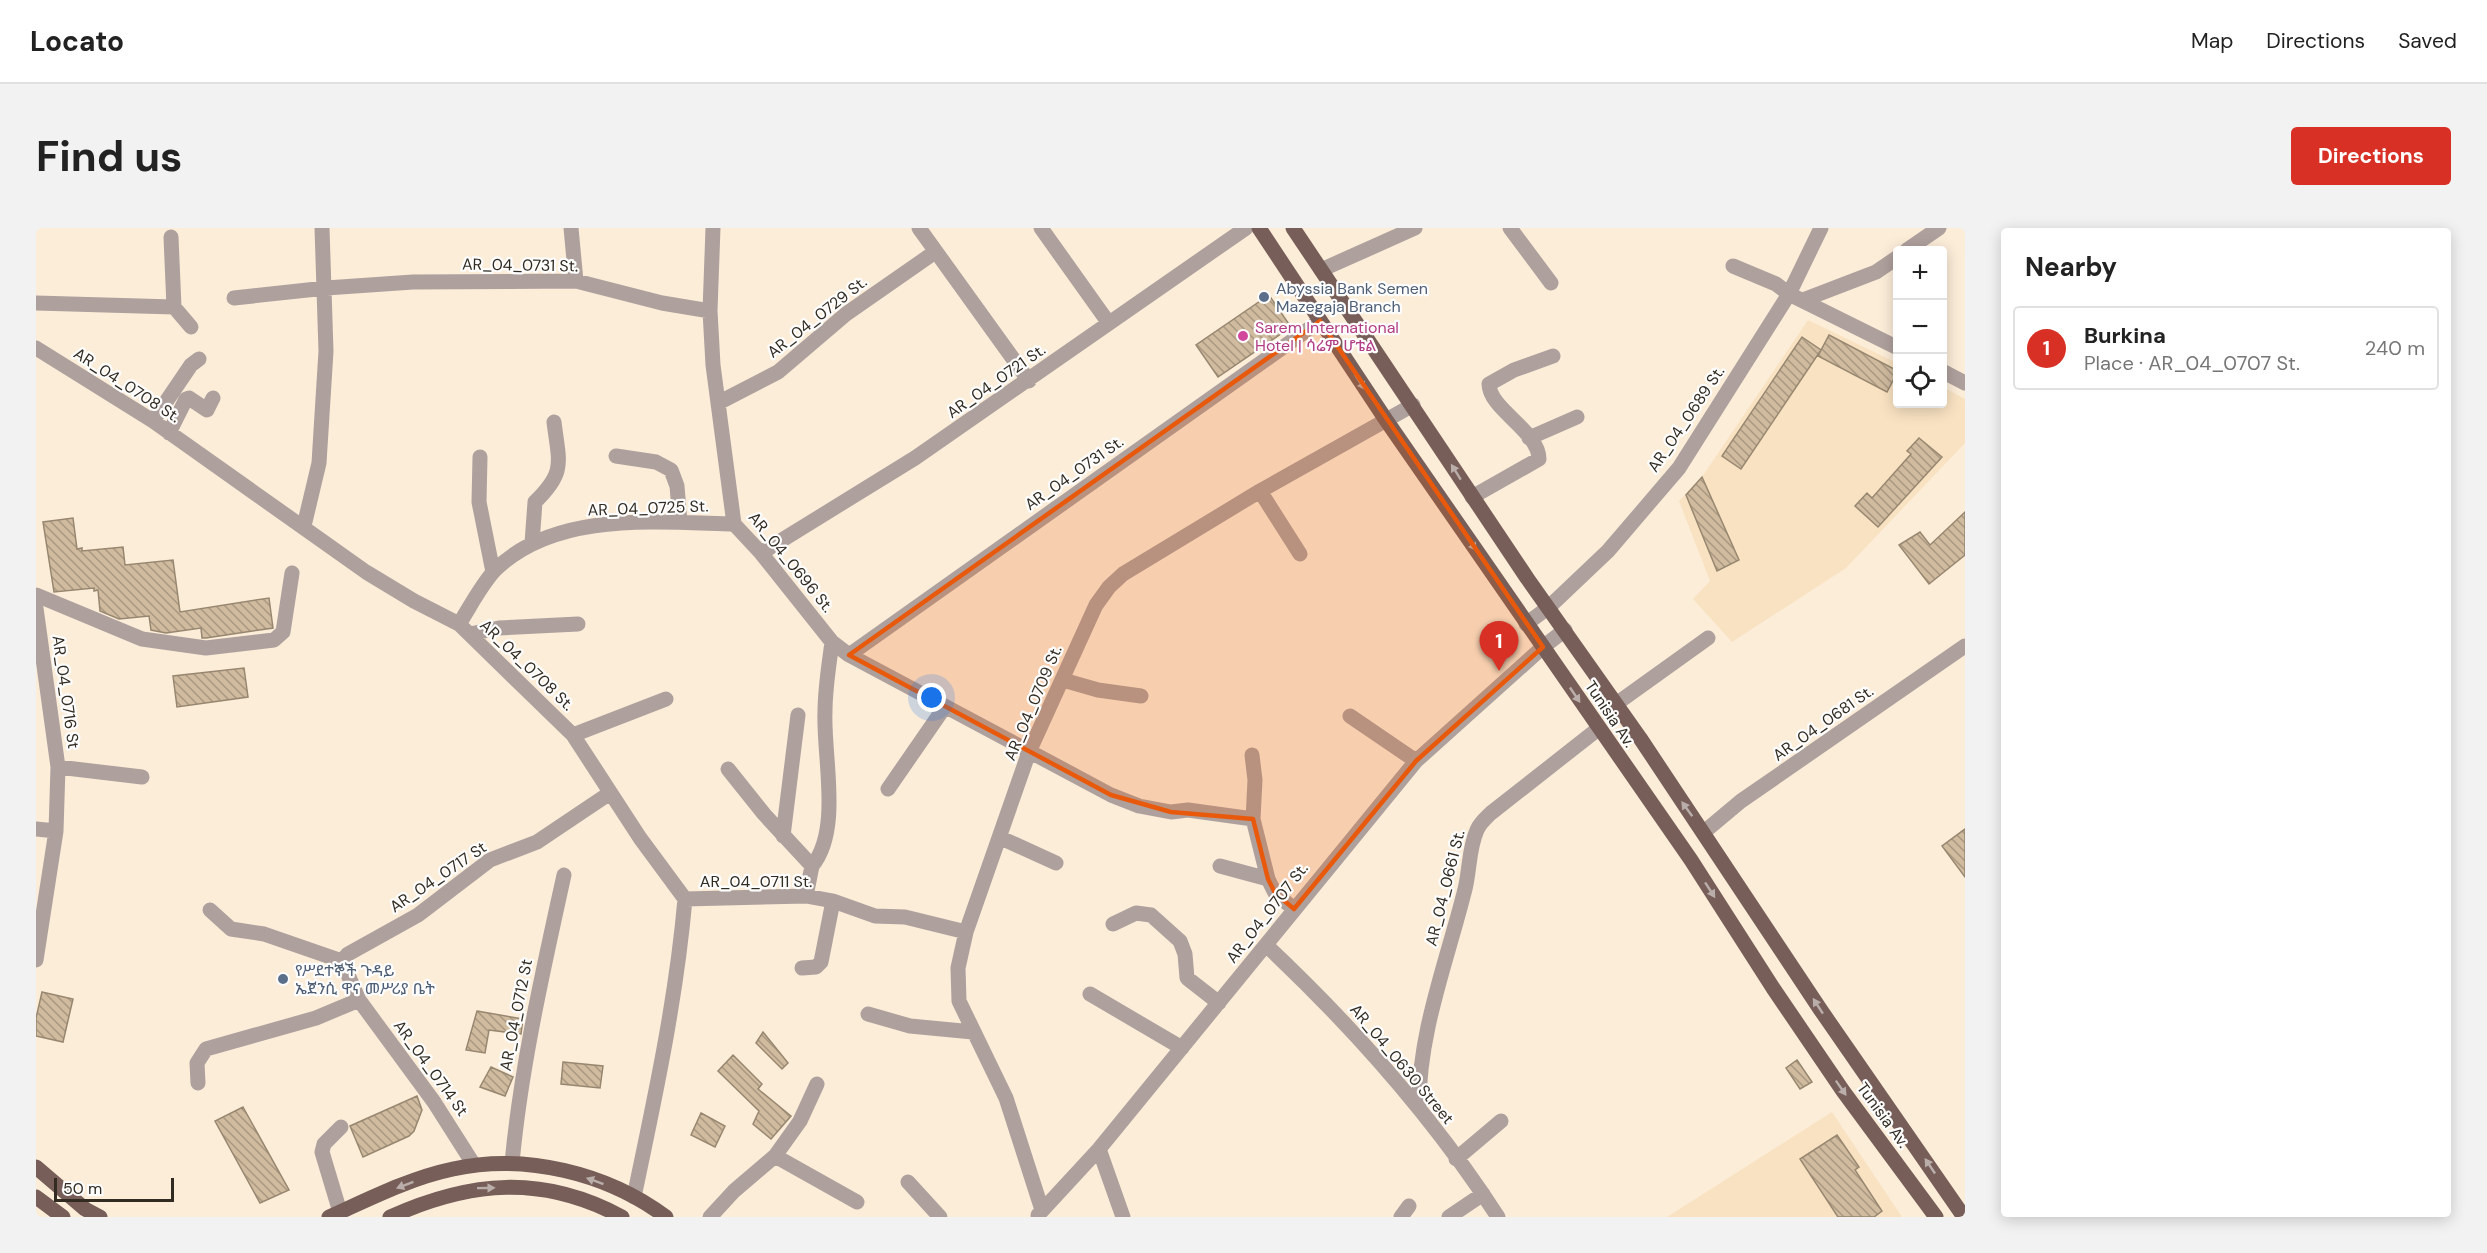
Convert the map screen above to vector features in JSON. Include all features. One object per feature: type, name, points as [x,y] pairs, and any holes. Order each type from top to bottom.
[{"type":"main road","name":"Tunisia Av.","points":[[1259,228],[1386,420],[1598,729],[1691,860],[1773,988],[1843,1090],[1936,1217]]},
{"type":"main road","name":"Tunisia Av.","points":[[1293,228],[1413,405],[1472,497],[1704,832],[1846,1047],[1964,1215]]},
{"type":"main road","points":[[335,1215],[429,1176],[474,1165],[512,1163],[574,1173],[634,1197],[666,1217]]},
{"type":"main road","points":[[36,1167],[85,1209],[100,1217]]},
{"type":"main road","points":[[390,1217],[447,1195],[481,1188],[558,1193],[578,1197],[622,1217]]},
{"type":"main road","points":[[36,1197],[63,1217]]},
{"type":"street","points":[[304,526],[319,463],[326,351],[326,288],[322,228]]},
{"type":"street","points":[[571,228],[576,281]]},
{"type":"street","name":"AR_04_0696 St.","points":[[713,228],[710,311],[718,403],[734,524],[761,553],[832,642],[849,655],[944,708],[1111,795],[1139,806],[1171,812],[1188,810],[1253,819]]},
{"type":"street","points":[[920,228],[1029,381]]},
{"type":"street","points":[[1041,228],[1108,322]]},
{"type":"street","name":"AR_04_0721 St.","points":[[761,553],[915,458],[1029,381],[1108,322],[1246,228]]},
{"type":"street","points":[[1321,270],[1415,228]]},
{"type":"street","points":[[1510,228],[1551,283]]},
{"type":"street","name":"AR_04_0689 St.","points":[[1526,624],[1549,607],[1608,551],[1679,468],[1796,297],[1821,228]]},
{"type":"street","points":[[1913,246],[1939,228]]},
{"type":"street","points":[[171,237],[174,307],[191,327]]},
{"type":"street","name":"AR_04_0729 St.","points":[[718,403],[778,372],[846,314],[935,252]]},
{"type":"street","points":[[1796,297],[1876,272],[1893,260]]},
{"type":"street","points":[[1733,266],[1769,281],[1893,346]]},
{"type":"street","name":"AR_04_0731 St.","points":[[234,298],[413,282],[576,281],[662,303],[710,311]]},
{"type":"street","points":[[36,303],[174,307]]},
{"type":"street","name":"AR_04_0731 St.","points":[[849,655],[1320,321]]},
{"type":"street","name":"AR_04_0708 St.","points":[[36,348],[153,421],[366,572],[465,629],[573,735],[610,793],[685,899]]},
{"type":"street","points":[[1472,497],[1535,462],[1539,453],[1496,399],[1488,387],[1489,384],[1514,370],[1553,356]]},
{"type":"street","points":[[153,421],[191,365],[199,358]]},
{"type":"street","points":[[1947,374],[1965,383]]},
{"type":"street","points":[[169,433],[186,399],[189,398],[207,410],[213,398]]},
{"type":"street","name":"AR_04_0709 St.","points":[[1039,1214],[1006,1098],[959,1001],[957,986],[966,932],[1001,838],[1029,752],[1096,605],[1109,587],[1123,574],[1260,491],[1413,405]]},
{"type":"street","points":[[1529,438],[1577,417]]},
{"type":"street","points":[[532,543],[535,502],[553,485],[557,472],[554,422]]},
{"type":"street","points":[[616,456],[656,462],[671,470],[677,486],[680,522]]},
{"type":"street","points":[[480,457],[479,502],[493,572]]},
{"type":"street","points":[[1260,491],[1300,554]]},
{"type":"street","name":"AR_04_0725 St.","points":[[465,629],[493,572],[532,543],[570,530],[613,525],[680,522],[734,524]]},
{"type":"street","name":"AR_04_0716 St","points":[[36,595],[142,639],[206,648],[274,640],[283,632],[287,620],[292,573]]},
{"type":"street","name":"AR_04_0716 St","points":[[36,608],[58,767],[56,831],[36,960]]},
{"type":"street","points":[[465,629],[578,624]]},
{"type":"street","name":"AR_04_0707 St.","points":[[1039,1214],[1099,1149],[1416,761],[1542,647],[1565,630]]},
{"type":"street","points":[[1616,704],[1708,638]]},
{"type":"street","points":[[806,896],[812,866],[823,849],[829,794],[825,709],[832,642]]},
{"type":"street","name":"AR_04_0681 St.","points":[[1704,832],[1741,801],[1965,646]]},
{"type":"street","points":[[1063,680],[1098,690],[1141,696]]},
{"type":"street","points":[[573,735],[666,699]]},
{"type":"street","points":[[888,789],[944,708]]},
{"type":"street","points":[[783,836],[798,715]]},
{"type":"street","points":[[1350,716],[1416,761]]},
{"type":"street","name":"AR_04_0661 St.","points":[[1419,1108],[1419,1070],[1429,1022],[1465,889],[1470,854],[1477,829],[1491,813],[1598,729]]},
{"type":"street","points":[[1252,755],[1255,780],[1253,819],[1268,879],[1275,893],[1294,909]]},
{"type":"street","points":[[58,767],[142,777]]},
{"type":"street","points":[[728,769],[783,836],[812,866]]},
{"type":"street","name":"AR_04_0717 St","points":[[345,957],[418,915],[490,860],[537,842],[610,793]]},
{"type":"street","points":[[36,829],[56,831]]},
{"type":"street","points":[[1001,838],[1056,863]]},
{"type":"street","points":[[1220,866],[1268,879]]},
{"type":"street","name":"AR_04_0712 St","points":[[512,1163],[517,1110],[531,1021],[564,875]]},
{"type":"street","name":"AR_04_0711 St.","points":[[685,899],[806,896],[833,901],[875,915],[905,916],[966,932]]},
{"type":"street","points":[[634,1197],[664,1058],[679,970],[685,899]]},
{"type":"street","points":[[802,968],[816,967],[821,962],[833,901]]},
{"type":"street","points":[[210,910],[231,929],[264,934],[345,957]]},
{"type":"street","points":[[1113,924],[1136,913],[1151,915],[1180,941],[1185,954],[1185,973],[1188,978],[1219,1003]]},
{"type":"street","name":"AR_04_0630 Street","points":[[1266,945],[1313,989],[1419,1108],[1498,1217]]},
{"type":"street","name":"AR_04_0714 St","points":[[345,957],[359,1000],[434,1102],[474,1165]]},
{"type":"street","points":[[1090,994],[1182,1048]]},
{"type":"street","points":[[198,1083],[197,1063],[206,1049],[316,1018],[359,1000]]},
{"type":"street","points":[[868,1014],[910,1026],[973,1032]]},
{"type":"street","points":[[710,1217],[734,1191],[775,1156],[803,1115],[817,1084]]},
{"type":"street","points":[[1456,1159],[1501,1121]]},
{"type":"street","points":[[335,1215],[322,1152],[324,1144],[341,1128]]},
{"type":"street","points":[[1099,1149],[1123,1217]]},
{"type":"street","points":[[775,1156],[857,1202]]},
{"type":"street","points":[[908,1182],[940,1217]]},
{"type":"street","points":[[1449,1217],[1483,1194]]},
{"type":"highlighted area","points":[[1320,321],[1543,647],[1416,761],[1294,909],[1275,893],[1268,879],[1253,819],[1171,812],[1111,795],[849,655]]},
{"type":"shaded area","points":[[1808,320],[1893,361],[1893,408],[1947,408],[1947,389],[1965,399],[1965,443],[1846,568],[1732,642],[1693,599],[1710,581],[1679,501],[1704,474]]},
{"type":"shaded area","points":[[1832,1112],[1902,1217],[1667,1217]]},
{"type":"building","name":"Sarem International Hotel | ሳሬም ሆቴል","points":[[1269,295],[1291,327],[1218,377],[1196,345]]},
{"type":"building","points":[[1829,335],[1893,368],[1893,381],[1887,392],[1818,356]]},
{"type":"building","points":[[1802,337],[1821,350],[1741,469],[1722,456]]},
{"type":"building","points":[[1919,438],[1942,457],[1878,527],[1855,506],[1867,493],[1872,498],[1911,454],[1907,451]]},
{"type":"building","points":[[1702,477],[1739,560],[1717,571],[1686,495]]},
{"type":"building","points":[[1965,512],[1965,555],[1929,584],[1899,545],[1920,532],[1930,545]]},
{"type":"building","points":[[73,518],[77,549],[82,548],[82,551],[123,547],[125,565],[173,560],[180,612],[269,598],[273,628],[206,638],[202,638],[201,628],[166,633],[151,630],[149,616],[119,619],[100,611],[98,590],[94,591],[94,588],[54,592],[43,522]]},
{"type":"building","points":[[244,668],[248,697],[177,707],[173,676]]},
{"type":"building","points":[[1965,829],[1965,877],[1942,846]]},
{"type":"building","points":[[42,992],[73,999],[63,1042],[36,1036],[36,1018]]},
{"type":"building","points":[[477,1011],[523,1019],[521,1034],[489,1030],[485,1053],[466,1050]]},
{"type":"building","points":[[763,1032],[788,1063],[782,1069],[756,1043]]},
{"type":"building","points":[[733,1055],[762,1084],[758,1089],[791,1116],[771,1139],[753,1124],[759,1111],[718,1071]]},
{"type":"building","points":[[1797,1060],[1812,1082],[1800,1089],[1786,1068]]},
{"type":"building","points":[[563,1062],[603,1066],[600,1088],[561,1084]]},
{"type":"building","points":[[491,1067],[513,1077],[505,1096],[480,1087]]},
{"type":"building","points":[[417,1096],[422,1110],[414,1131],[409,1136],[363,1157],[350,1126]]},
{"type":"building","points":[[243,1107],[289,1190],[260,1203],[215,1121]]},
{"type":"building","points":[[701,1113],[725,1126],[715,1147],[691,1135]]},
{"type":"building","points":[[1837,1135],[1859,1167],[1855,1170],[1882,1211],[1874,1217],[1838,1217],[1800,1159]]},
{"type":"place","name":"Abyssia Bank Semen Mazegaja Branch","points":[[1264,297]]},
{"type":"place","name":"Sarem International Hotel | ሳሬም ሆቴል","points":[[1243,336]]},
{"type":"place","name":"Burkina","points":[[1499,671]]},
{"type":"place","name":"የሥደተኞች ጉዳይ ኤጀንሲ ዋና መሥሪያ ቤት","points":[[283,979]]}]
